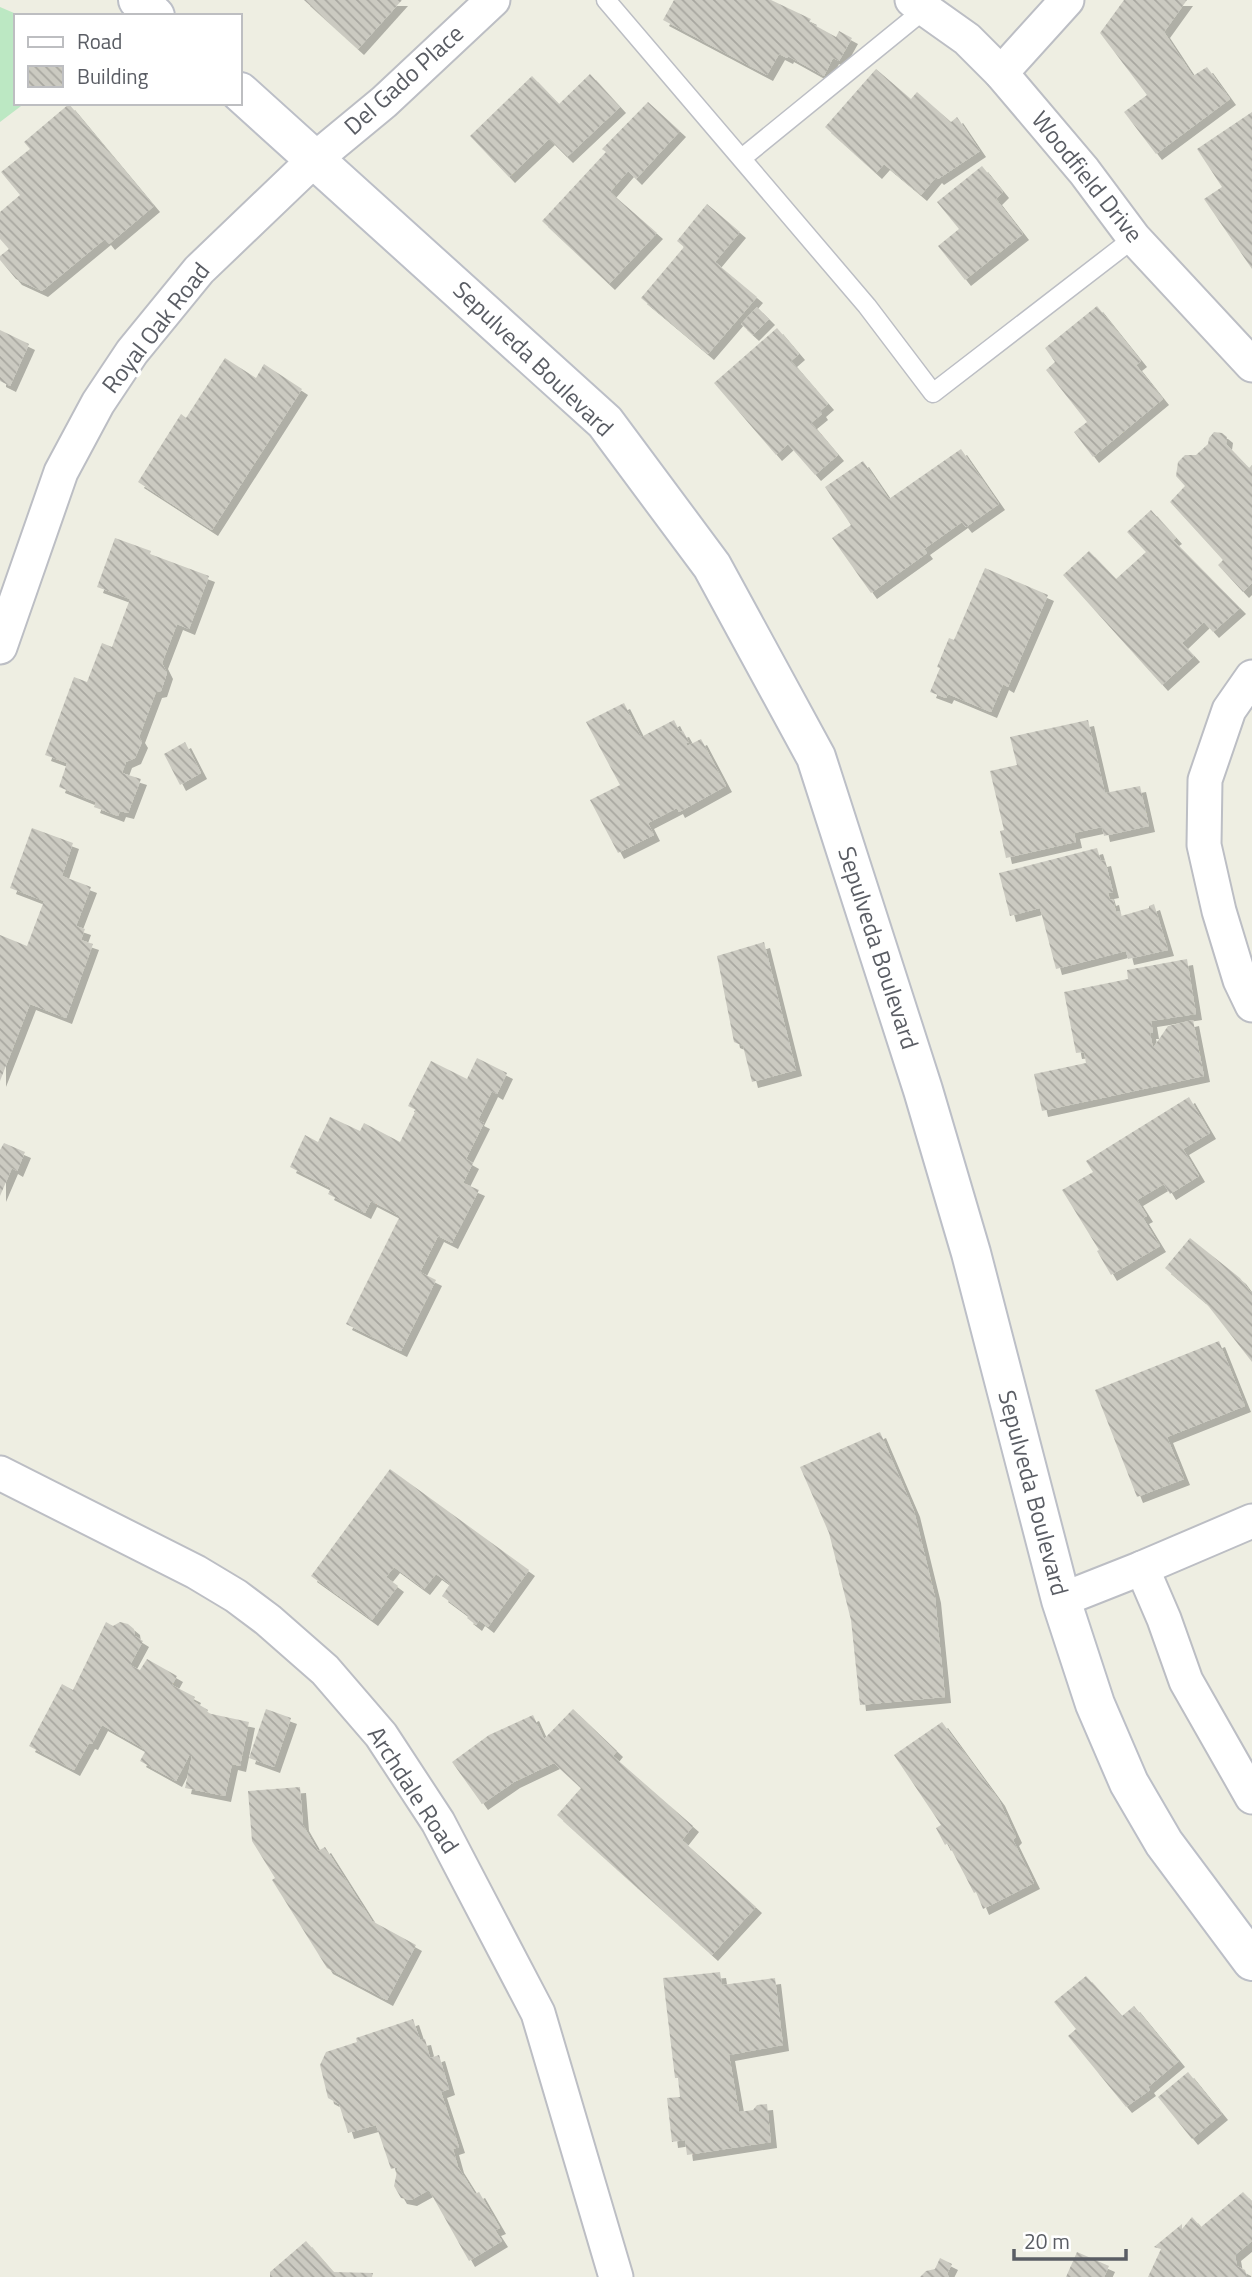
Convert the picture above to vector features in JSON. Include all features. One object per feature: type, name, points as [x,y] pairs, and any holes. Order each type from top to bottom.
[{"type":"main road","points":[[138,0],[153,14]]},
{"type":"main road","name":"Sepulveda Boulevard","points":[[242,94],[605,422],[712,566],[816,757],[919,1077],[971,1253],[1061,1600],[1095,1704],[1129,1783],[1164,1843],[1252,1961]]},
{"type":"street","name":"Del Gado Place","points":[[315,159],[384,102],[493,0]]},
{"type":"street","points":[[1001,73],[1067,0]]},
{"type":"street","name":"Woodfield Drive","points":[[918,4],[967,39],[1001,73],[1084,171],[1135,238],[1252,365]]},
{"type":"street","name":"Royal Oak Road","points":[[0,647],[61,472],[98,403],[132,352],[199,270],[315,159]]},
{"type":"street","points":[[1252,677],[1229,710],[1205,780],[1204,832],[1204,845],[1219,911],[1240,980],[1252,1005]]},
{"type":"street","name":"Archdale Road","points":[[0,1473],[196,1572],[236,1596],[325,1670],[381,1735],[438,1822],[538,2013],[616,2277]]},
{"type":"street","points":[[1061,1600],[1142,1569],[1252,1521]]},
{"type":"street","points":[[1142,1569],[1164,1619],[1186,1681],[1252,1797]]},
{"type":"lane","points":[[606,0],[867,306],[933,393],[1135,238]]},
{"type":"lane","points":[[742,158],[918,4]]},
{"type":"green space","points":[[0,7],[16,14],[14,14],[14,105],[22,105],[0,122]]},
{"type":"building","points":[[304,0],[402,0],[358,49]]},
{"type":"building","points":[[674,0],[771,0],[811,19],[809,22],[836,37],[839,31],[852,38],[839,61],[833,58],[824,76],[788,56],[787,58],[779,54],[767,75],[663,20]]},
{"type":"building","points":[[1124,0],[1187,0],[1164,32],[1193,76],[1207,67],[1230,99],[1156,154],[1124,112],[1147,95],[1100,33]]},
{"type":"building","points":[[876,69],[911,99],[917,92],[951,122],[957,117],[980,151],[938,179],[936,177],[921,195],[884,164],[876,173],[825,127]]},
{"type":"building","points":[[590,74],[620,107],[567,157],[549,139],[509,177],[470,136],[532,76],[559,104]]},
{"type":"building","points":[[648,102],[680,131],[636,179],[628,171],[610,192],[657,233],[609,284],[542,221],[606,152],[602,149]]},
{"type":"building","points":[[70,105],[154,206],[109,244],[105,239],[42,291],[16,279],[0,260],[0,256],[9,249],[0,239],[0,212],[20,195],[1,172],[30,149],[24,142]]},
{"type":"building","points":[[1252,112],[1252,269],[1204,199],[1222,187],[1197,149]]},
{"type":"building","points":[[982,166],[1003,192],[996,199],[1023,234],[965,280],[938,246],[959,229],[937,202]]},
{"type":"building","points":[[707,204],[740,232],[715,262],[757,297],[708,354],[641,298],[684,247],[677,241]]},
{"type":"building","points":[[1097,306],[1141,361],[1136,365],[1163,399],[1093,457],[1074,432],[1087,422],[1046,370],[1055,362],[1045,348]]},
{"type":"building","points":[[757,307],[769,319],[753,335],[741,324]]},
{"type":"building","points":[[777,328],[799,354],[791,361],[828,404],[820,411],[822,414],[811,423],[838,455],[815,475],[788,444],[776,455],[714,383]]},
{"type":"building","points":[[0,330],[29,344],[10,386],[0,381]]},
{"type":"building","points":[[225,358],[256,378],[264,364],[302,389],[212,530],[138,482],[181,414],[186,418]]},
{"type":"building","points":[[1214,432],[1227,437],[1226,444],[1249,468],[1252,465],[1252,583],[1243,592],[1218,565],[1223,560],[1170,502],[1185,486],[1176,476],[1178,462],[1185,455],[1196,455],[1208,444]]},
{"type":"building","points":[[961,449],[999,504],[966,527],[962,522],[924,549],[927,553],[871,593],[832,538],[851,525],[825,487],[863,461],[889,499]]},
{"type":"building","points":[[1151,510],[1176,538],[1173,540],[1240,608],[1213,632],[1204,622],[1182,643],[1194,656],[1162,685],[1063,575],[1089,551],[1116,579],[1146,552],[1127,532]]},
{"type":"building","points":[[115,538],[209,576],[189,629],[177,624],[162,663],[167,673],[161,691],[156,692],[139,737],[142,742],[135,758],[126,762],[122,773],[141,779],[128,813],[120,811],[118,816],[94,807],[96,802],[59,787],[67,763],[45,755],[74,677],[87,682],[102,643],[112,647],[130,599],[97,587]]},
{"type":"building","points":[[985,568],[1048,595],[1008,687],[1003,684],[991,712],[948,694],[946,698],[930,692],[949,638],[954,640]]},
{"type":"building","points":[[624,703],[641,737],[674,720],[689,742],[686,743],[687,746],[701,739],[726,786],[679,812],[677,808],[648,823],[654,835],[618,853],[590,800],[620,785],[586,722]]},
{"type":"building","points":[[1088,720],[1105,793],[1140,786],[1149,826],[1104,836],[1102,827],[1074,833],[1076,842],[1006,858],[1000,831],[1004,830],[990,771],[1017,765],[1010,737]]},
{"type":"building","points":[[185,742],[201,773],[180,785],[164,754]]},
{"type":"building","points":[[32,828],[73,843],[62,876],[91,887],[76,926],[85,929],[81,940],[93,944],[66,1018],[30,1004],[0,1081],[0,935],[27,946],[44,901],[10,888]]},
{"type":"building","points":[[1097,848],[1101,861],[1105,860],[1113,892],[1108,893],[1110,900],[1113,899],[1116,912],[1120,911],[1121,916],[1154,904],[1168,950],[1128,959],[1126,951],[1056,969],[1040,908],[1010,916],[999,873]]},
{"type":"building","points":[[764,942],[796,1070],[752,1082],[743,1046],[734,1042],[717,956]]},
{"type":"building","points":[[1187,959],[1196,1014],[1151,1021],[1153,1033],[1150,1033],[1153,1048],[1168,1026],[1193,1020],[1204,1076],[1042,1111],[1034,1074],[1086,1063],[1084,1052],[1076,1053],[1064,992],[1128,979],[1127,970]]},
{"type":"building","points":[[477,1058],[507,1073],[497,1094],[492,1091],[478,1120],[484,1123],[466,1159],[473,1163],[463,1183],[479,1190],[452,1243],[438,1236],[420,1272],[436,1280],[401,1351],[346,1324],[400,1216],[371,1201],[365,1213],[328,1194],[331,1188],[290,1167],[305,1135],[318,1142],[330,1117],[360,1131],[364,1123],[400,1142],[416,1110],[408,1106],[431,1061],[467,1079]]},
{"type":"building","points":[[1189,1097],[1210,1133],[1183,1149],[1199,1176],[1170,1194],[1164,1184],[1137,1200],[1147,1216],[1143,1218],[1160,1246],[1111,1275],[1062,1190],[1093,1172],[1086,1161]]},
{"type":"building","points":[[4,1143],[25,1152],[17,1171],[12,1168],[0,1196],[0,1150]]},
{"type":"building","points":[[1190,1238],[1240,1278],[1252,1294],[1252,1362],[1206,1303],[1165,1268]]},
{"type":"building","points":[[1219,1341],[1245,1406],[1167,1437],[1184,1479],[1137,1497],[1095,1390]]},
{"type":"building","points":[[880,1432],[914,1511],[935,1597],[945,1697],[860,1705],[851,1620],[829,1533],[800,1467]]},
{"type":"building","points":[[390,1469],[529,1570],[488,1627],[479,1620],[476,1625],[467,1618],[469,1616],[442,1596],[450,1584],[436,1574],[424,1589],[394,1567],[386,1577],[398,1586],[372,1620],[311,1576]]},
{"type":"building","points":[[106,1622],[113,1626],[120,1622],[128,1624],[134,1629],[135,1636],[143,1641],[130,1665],[140,1670],[147,1659],[177,1676],[172,1685],[195,1697],[193,1701],[208,1710],[207,1713],[249,1722],[240,1766],[232,1764],[225,1796],[185,1788],[192,1756],[189,1756],[176,1781],[140,1761],[146,1750],[102,1725],[74,1770],[29,1746],[62,1684],[73,1690]]},
{"type":"building","points":[[266,1709],[291,1718],[274,1767],[249,1758]]},
{"type":"building","points":[[573,1709],[617,1751],[613,1756],[693,1826],[682,1840],[756,1907],[712,1955],[557,1815],[581,1788],[554,1763],[514,1782],[482,1804],[452,1762],[489,1735],[533,1715],[544,1739]]},
{"type":"building","points":[[942,1722],[999,1800],[1016,1837],[1013,1840],[1034,1883],[983,1909],[948,1843],[945,1845],[936,1828],[941,1825],[894,1755]]},
{"type":"building","points":[[300,1787],[303,1825],[318,1851],[325,1847],[372,1921],[416,1945],[387,2000],[327,1968],[272,1880],[275,1878],[252,1841],[248,1791]]},
{"type":"building","points":[[720,1972],[722,1985],[775,1978],[783,2045],[729,2055],[739,2112],[767,2104],[771,2142],[687,2155],[685,2140],[672,2142],[667,2098],[680,2097],[678,2078],[675,2078],[663,1978]]},
{"type":"building","points":[[1086,1976],[1122,2016],[1134,2006],[1179,2061],[1148,2087],[1150,2090],[1126,2107],[1068,2036],[1076,2029],[1054,2002]]},
{"type":"building","points":[[413,2019],[420,2040],[425,2039],[430,2058],[439,2055],[449,2089],[441,2092],[459,2147],[453,2149],[458,2167],[475,2194],[479,2192],[500,2228],[495,2230],[502,2241],[469,2261],[429,2190],[411,2200],[401,2198],[394,2186],[398,2167],[391,2169],[376,2125],[348,2133],[339,2104],[328,2098],[320,2065],[326,2052],[357,2042],[356,2038]]},
{"type":"building","points":[[1188,2072],[1222,2114],[1192,2139],[1158,2097]]},
{"type":"building","points":[[1243,2192],[1252,2201],[1252,2241],[1235,2255],[1237,2266],[1245,2270],[1247,2277],[1148,2277],[1161,2249],[1154,2247],[1182,2224],[1182,2229],[1192,2217],[1201,2227]]},
{"type":"building","points":[[306,2241],[333,2272],[373,2273],[372,2277],[270,2277],[270,2272]]},
{"type":"building","points":[[1077,2252],[1109,2266],[1104,2277],[1066,2277]]},
{"type":"building","points":[[940,2258],[952,2264],[947,2274],[949,2277],[920,2277],[926,2271],[935,2269]]}]
